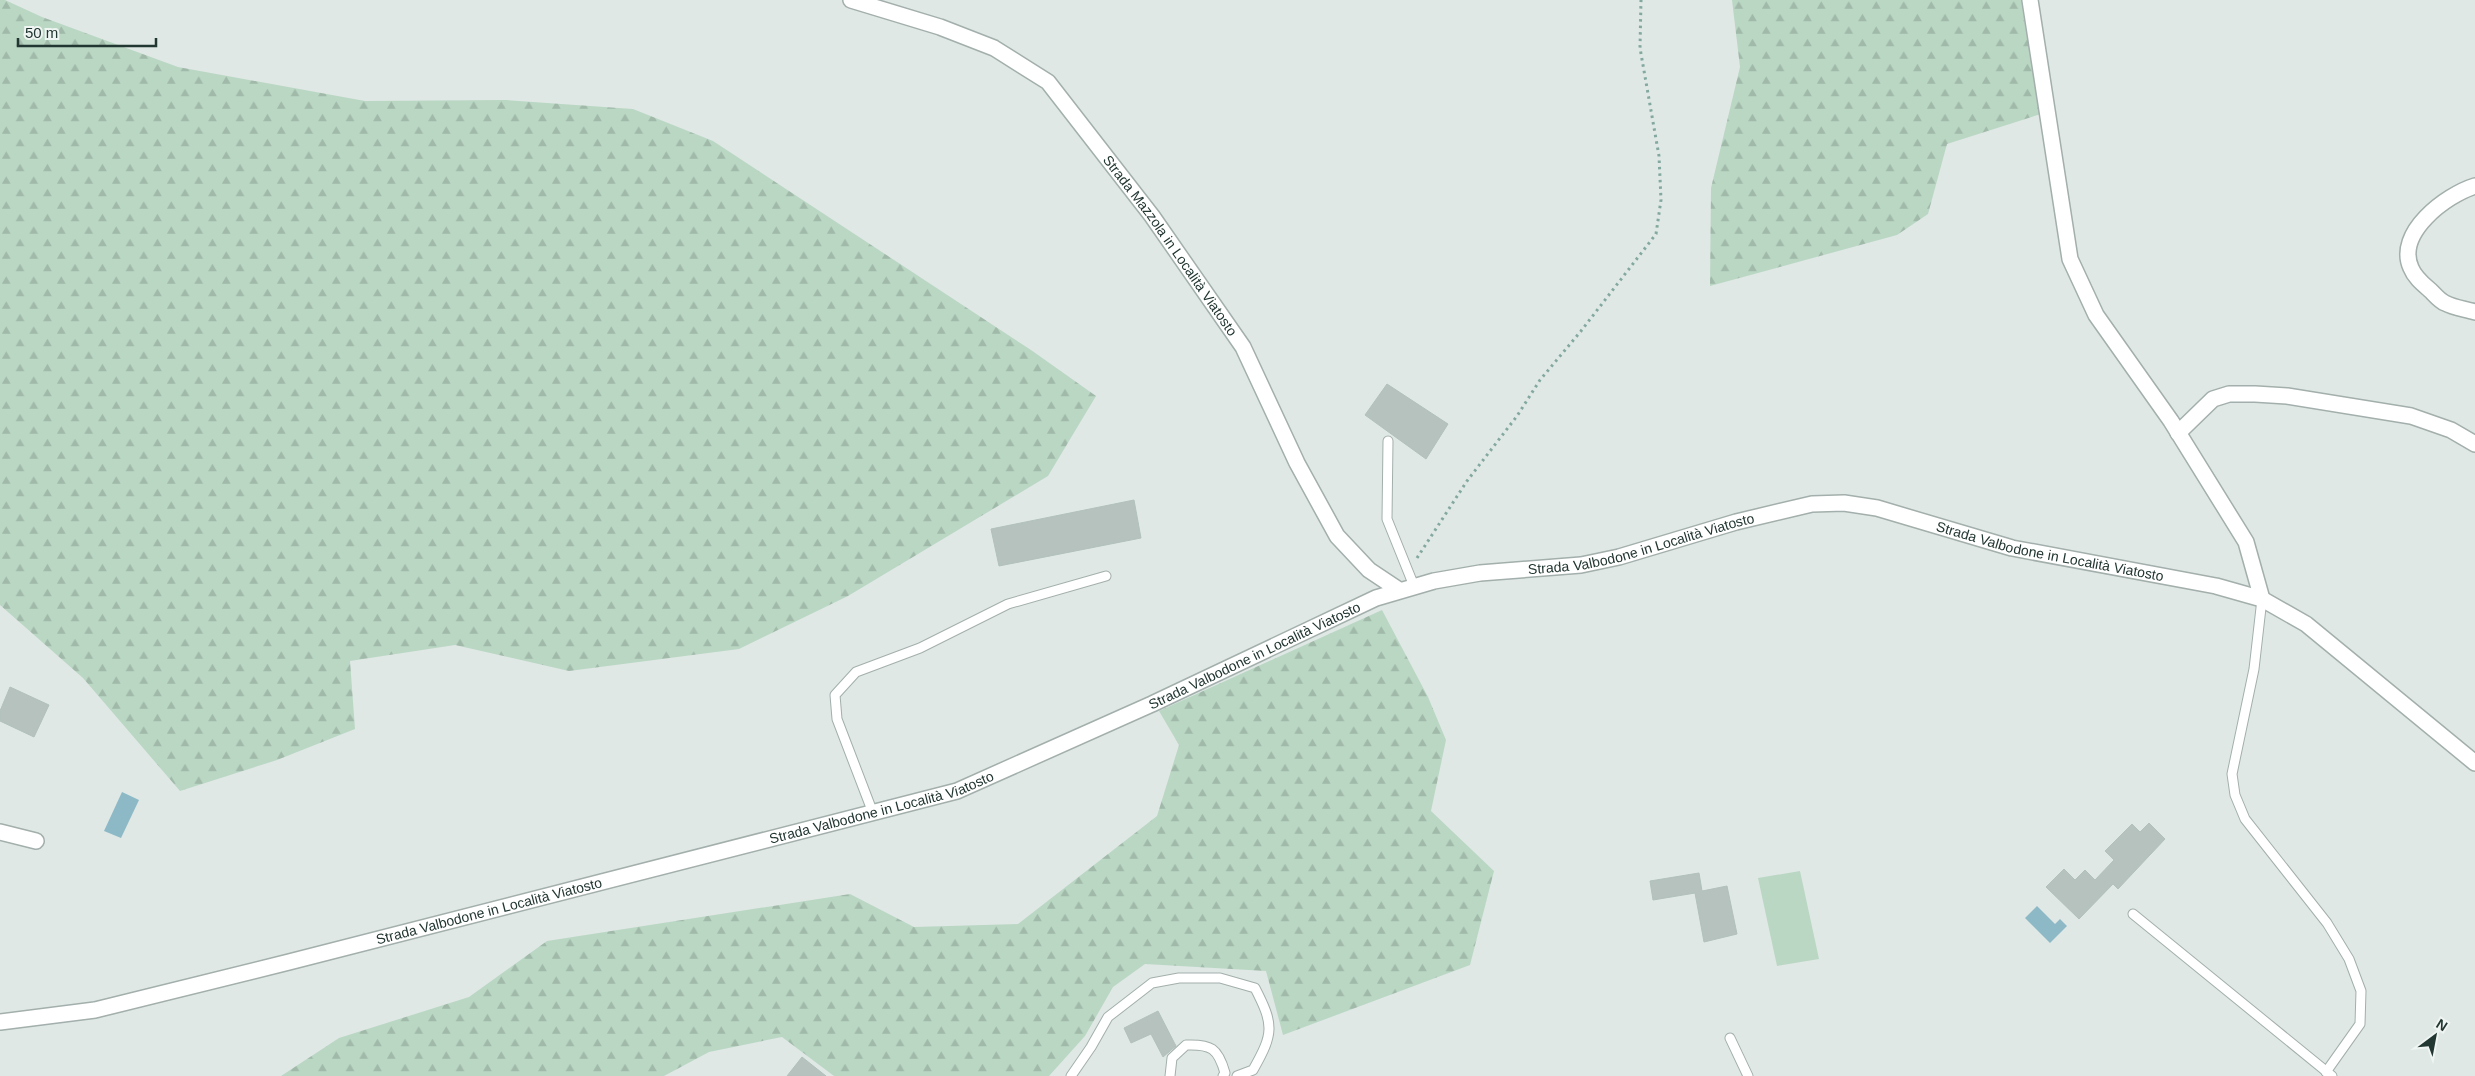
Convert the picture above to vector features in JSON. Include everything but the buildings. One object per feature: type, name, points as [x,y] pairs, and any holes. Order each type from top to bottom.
[{"type":"street","name":"Strada Mazzola in Località Viatosto","points":[[851,0],[940,27],[994,48],[1048,82],[1152,216],[1243,347],[1264,387],[1297,463],[1337,536],[1369,570],[1399,590]]},
{"type":"street","points":[[2030,0],[2070,259],[2096,315],[2178,433],[2246,542],[2262,599]]},
{"type":"street","points":[[2475,186],[2462,190],[2440,203],[2417,227],[2408,251],[2410,267],[2418,281],[2446,304],[2475,312]]},
{"type":"street","points":[[2178,433],[2213,399],[2229,394],[2256,394],[2287,396],[2411,416],[2451,430],[2475,444]]},
{"type":"street","name":"Strada Valbodone in Località Viatosto","points":[[0,1022],[95,1010],[957,791],[1376,598],[1399,590],[1412,581],[1480,573],[1581,565],[1619,557],[1776,511],[1812,504],[1844,503],[1877,508],[2012,548],[2216,586],[2262,599],[2306,624],[2475,763]]},
{"type":"street","points":[[0,832],[36,841]]},
{"type":"lane","points":[[1388,441],[1387,519],[1412,581]]},
{"type":"lane","points":[[873,813],[837,719],[835,695],[856,672],[920,648],[1008,604],[1106,576]]},
{"type":"lane","points":[[2133,914],[2329,1074],[2360,1024],[2361,991],[2350,959],[2331,930],[2245,819],[2235,795],[2232,774],[2254,669],[2262,599]]},
{"type":"lane","points":[[1070,1076],[1092,1047],[1108,1017],[1152,983],[1179,978],[1220,978],[1255,988],[1268,1014],[1268,1043],[1253,1070],[1237,1076],[1224,1075],[1220,1055],[1204,1044],[1186,1045],[1172,1058],[1170,1076]]},
{"type":"lane","points":[[1730,1038],[1748,1076]]},
{"type":"path","points":[[1412,581],[1420,552],[1467,481],[1517,416],[1540,380],[1581,331],[1656,234],[1662,200],[1659,156],[1640,48],[1641,0]]},
{"type":"green space","points":[[0,0],[5,0],[42,17],[178,67],[365,101],[506,100],[633,109],[713,141],[1031,350],[1096,396],[1048,476],[848,596],[739,649],[569,671],[455,645],[350,661],[355,729],[277,760],[180,791],[83,678],[0,605]]},
{"type":"green space","points":[[1732,0],[2030,0],[2047,112],[1947,144],[1928,214],[1897,235],[1710,286],[1711,188],[1740,67]]},
{"type":"green space","points":[[1382,610],[1428,697],[1446,740],[1431,811],[1494,871],[1470,965],[1283,1035],[1266,971],[1145,964],[1113,987],[1085,1036],[1049,1076],[834,1076],[782,1037],[709,1052],[664,1076],[281,1076],[339,1038],[469,997],[547,941],[850,894],[914,927],[1018,924],[1157,816],[1179,745],[1159,711]]},
{"type":"green space","points":[[1800,871],[1819,959],[1777,966],[1758,878]]},
{"type":"water","points":[[122,792],[139,800],[121,838],[104,831]]},
{"type":"water","points":[[2037,906],[2055,924],[2060,919],[2067,926],[2050,943],[2025,918]]}]
